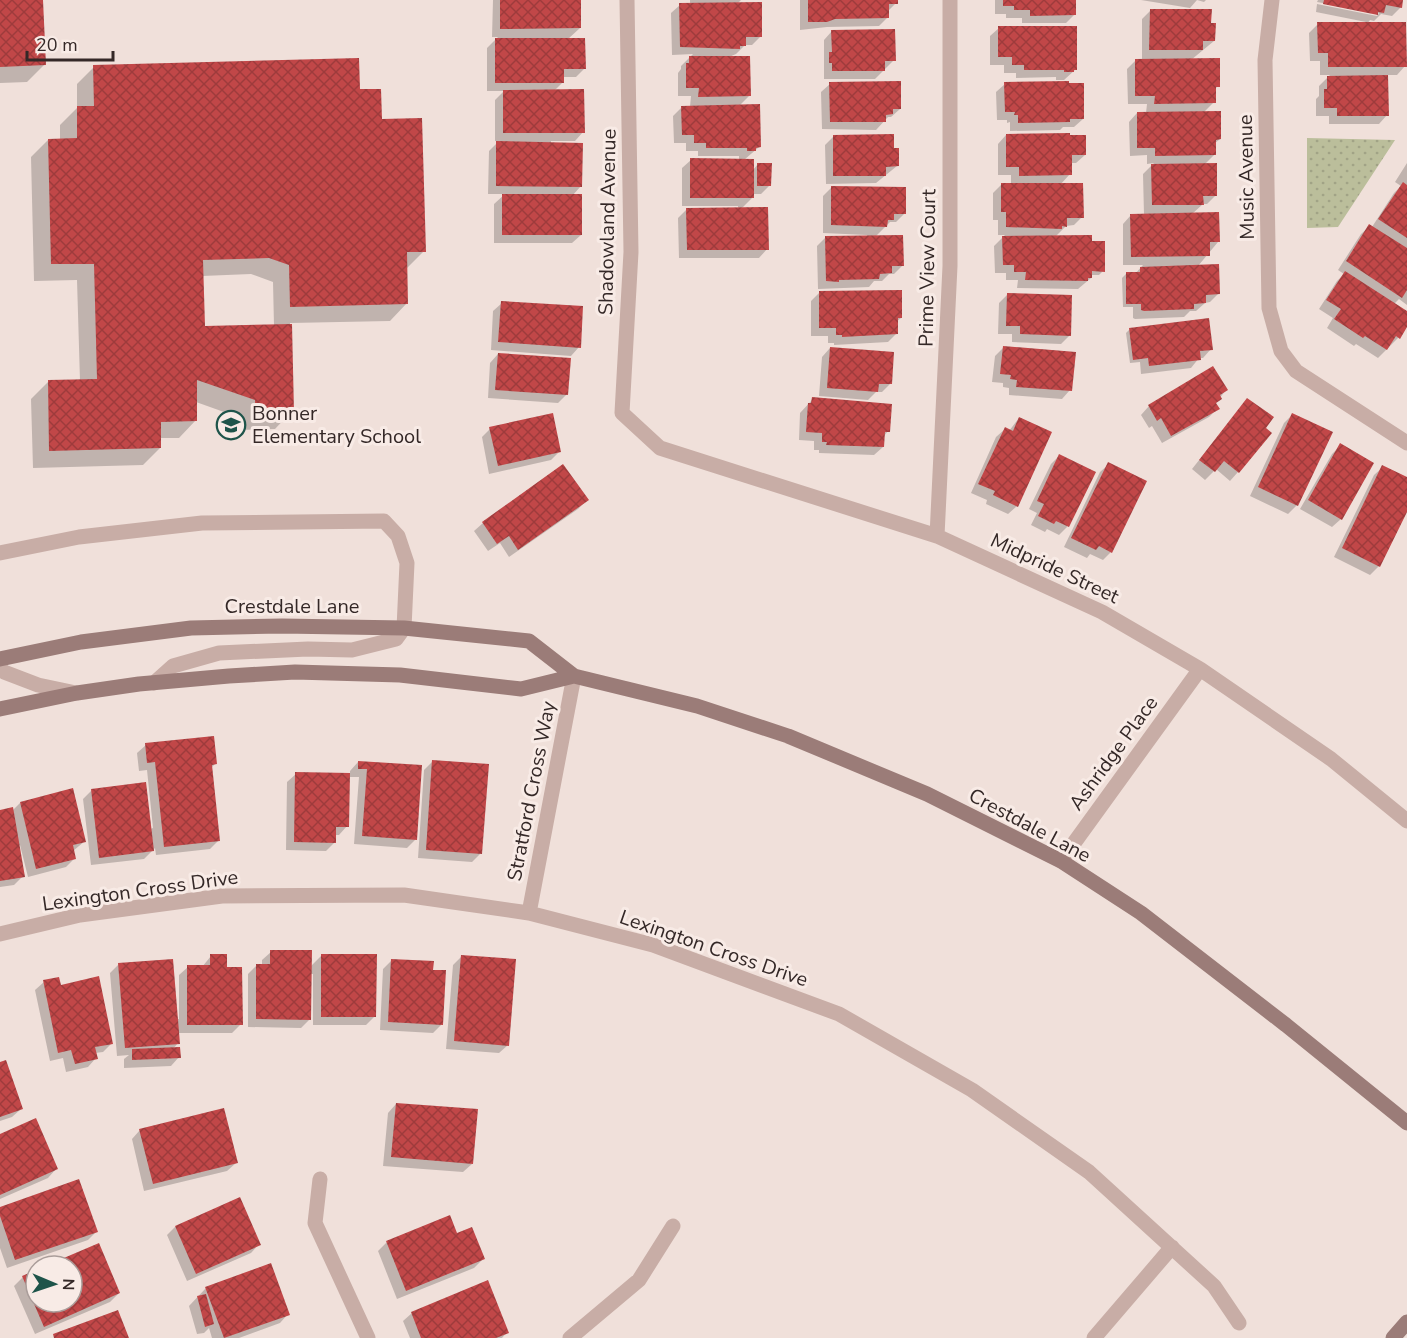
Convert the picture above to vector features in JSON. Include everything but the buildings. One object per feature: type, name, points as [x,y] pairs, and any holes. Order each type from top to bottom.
[{"type":"street","name":"Shadowland Avenue","points":[[627,0],[631,252],[622,413],[645,433]]},
{"type":"street","name":"Prime View Court","points":[[938,536],[950,266],[950,0]]},
{"type":"street","name":"Music Avenue","points":[[1272,0],[1265,60],[1269,308],[1281,351],[1296,371],[1406,439]]},
{"type":"street","name":"Midpride Street","points":[[645,433],[660,448],[938,536],[1102,612],[1200,669],[1331,759],[1407,820]]},
{"type":"street","points":[[0,553],[79,537],[201,524],[384,520],[398,536],[407,563],[404,628],[396,639],[352,650],[308,649],[219,653],[173,666],[154,683]]},
{"type":"street","name":"Crestdale Lane","points":[[0,659],[81,642],[191,628],[282,626],[404,628],[530,641],[574,676],[696,706],[788,736],[927,794],[1061,861],[1141,913],[1286,1025],[1407,1123]]},
{"type":"street","points":[[0,668],[4,672],[38,686],[77,693]]},
{"type":"street","name":"Ashridge Place","points":[[1061,861],[1200,669]]},
{"type":"street","name":"Crestdale Lane","points":[[0,709],[77,693],[154,683],[295,672],[424,677],[521,689],[574,676]]},
{"type":"street","name":"Stratford Cross Way","points":[[530,913],[574,676]]},
{"type":"street","name":"Lexington Cross Drive","points":[[0,934],[80,915],[222,896],[404,895],[530,913],[652,945],[839,1014],[972,1090],[1089,1172],[1214,1287],[1239,1323]]},
{"type":"street","points":[[320,1179],[315,1223],[368,1338]]},
{"type":"street","points":[[570,1338],[639,1280],[673,1226]]},
{"type":"street","points":[[1094,1338],[1172,1247]]},
{"type":"street","points":[[1393,1338],[1407,1322]]},
{"type":"green space","points":[[1307,138],[1395,140],[1338,227],[1307,228]]},
{"type":"place","name":"Bonner Elementary School","points":[[231,425]]}]
